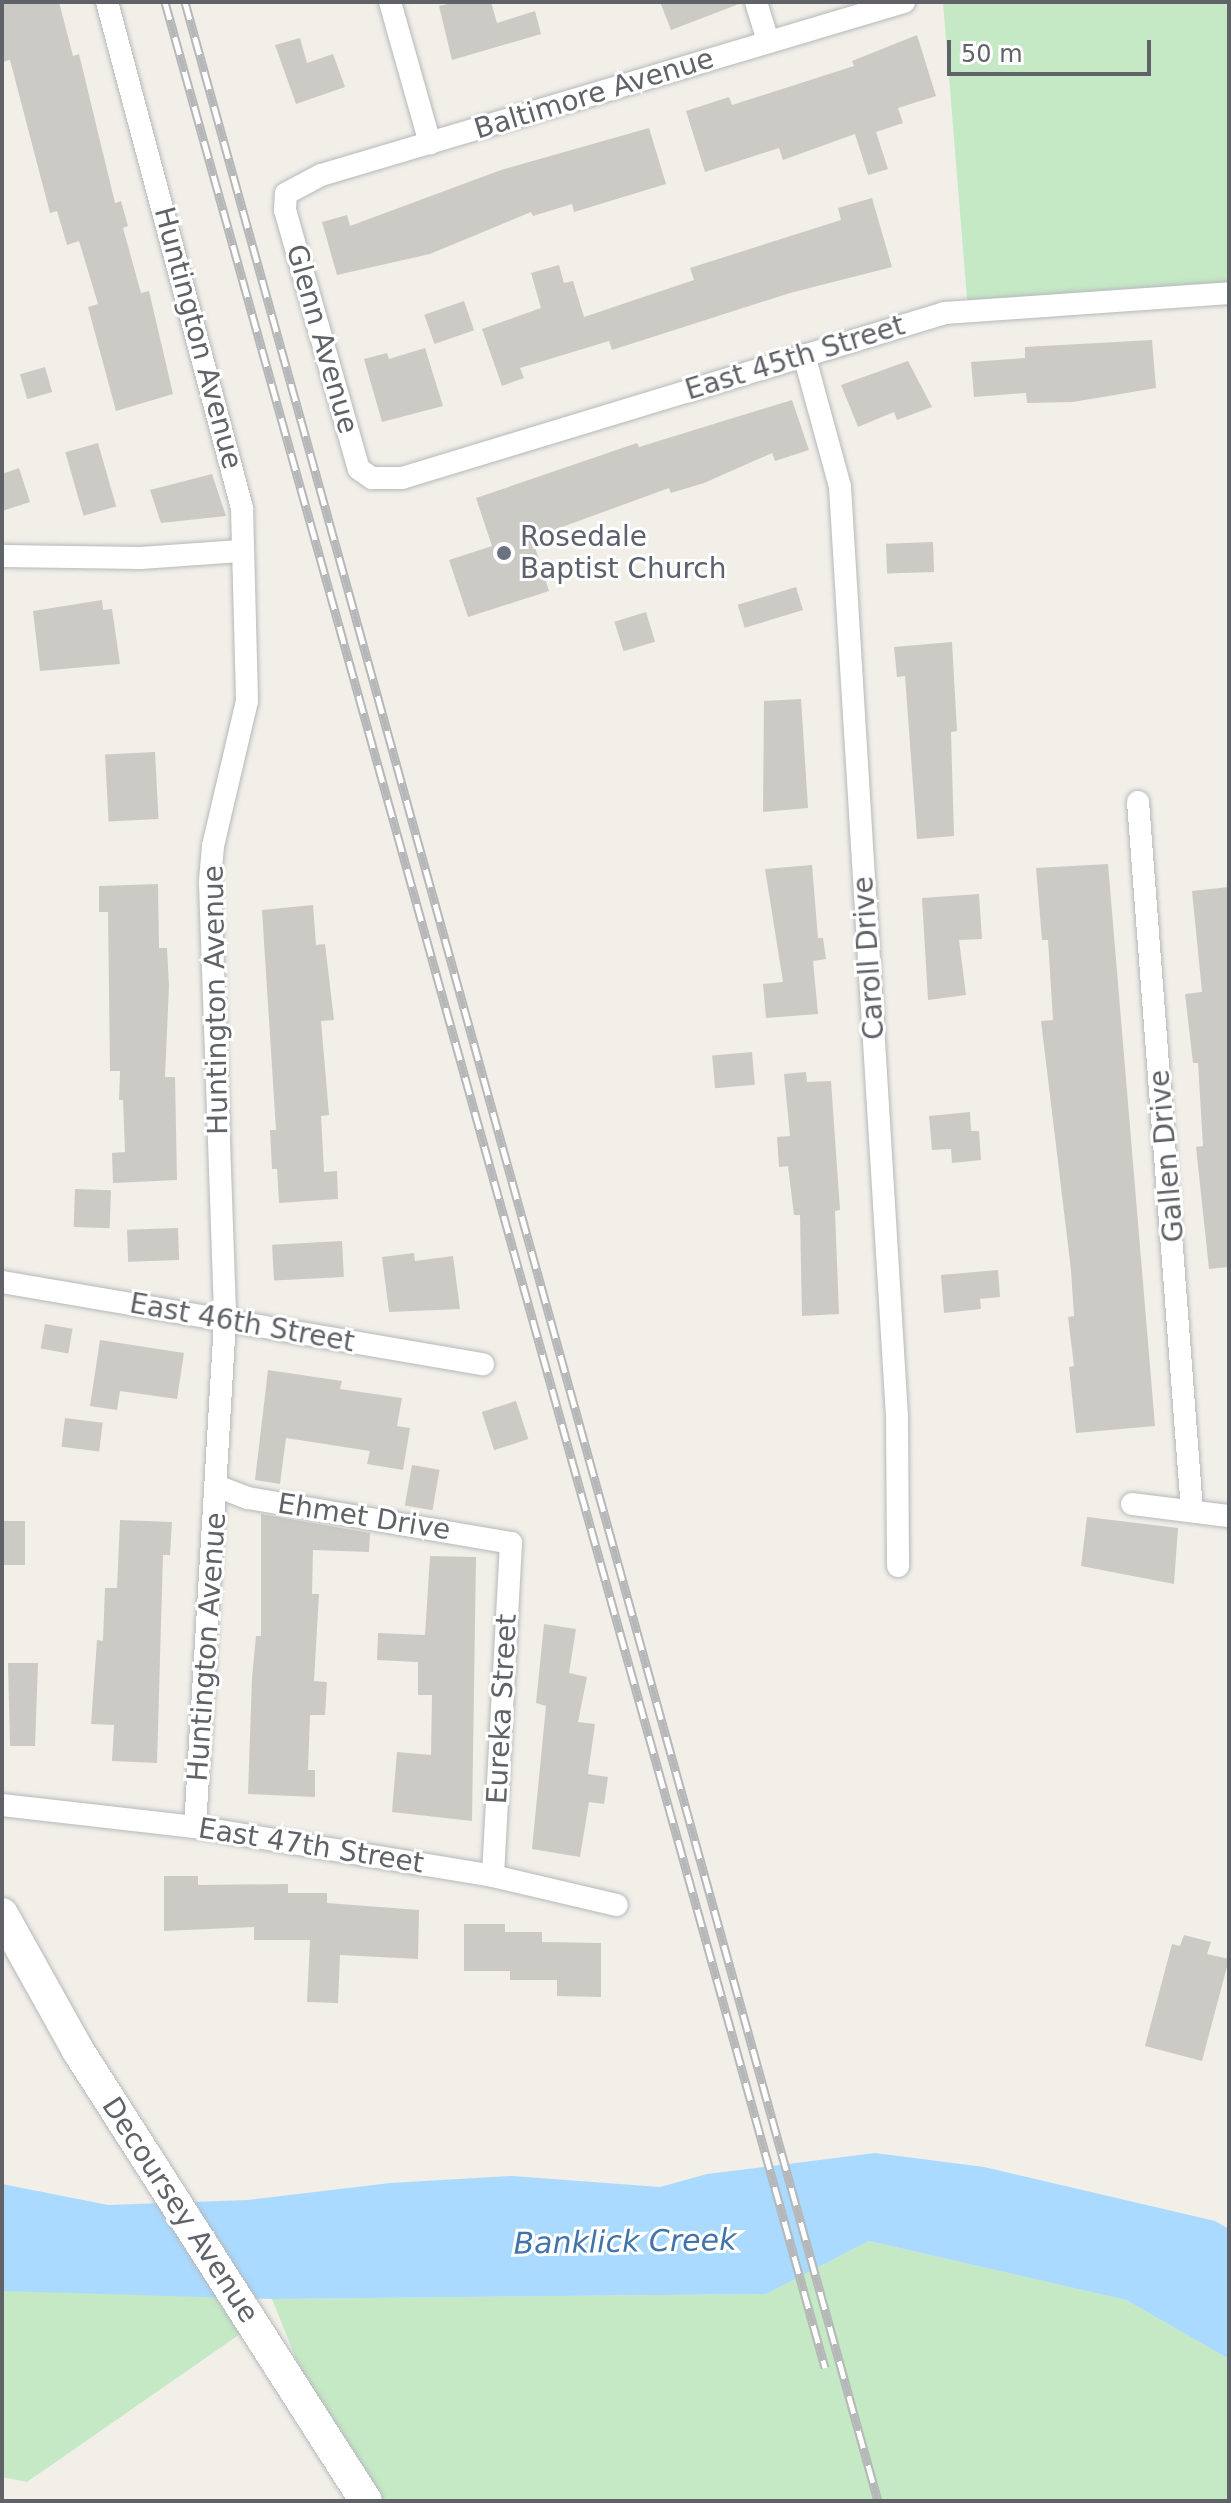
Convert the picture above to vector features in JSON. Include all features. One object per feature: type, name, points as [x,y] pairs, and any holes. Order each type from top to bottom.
[{"type":"main road","name":"Decoursey Avenue","points":[[2,1914],[77,2049],[366,2501]]},
{"type":"street","name":"Huntington Avenue","points":[[107,2],[216,394],[242,508],[240,551],[247,701],[213,846],[210,883],[225,1321],[219,1487],[195,1827]]},
{"type":"street","points":[[390,2],[430,143]]},
{"type":"street","points":[[756,2],[768,41]]},
{"type":"street","name":"Baltimore Avenue","points":[[286,194],[321,175],[904,2]]},
{"type":"street","name":"Glenn Avenue","points":[[286,194],[285,210],[359,469],[372,478]]},
{"type":"street","name":"East 45th Street","points":[[372,478],[402,478],[945,313],[1229,293]]},
{"type":"street","name":"Caroll Drive","points":[[804,355],[840,487],[897,1416],[898,1566]]},
{"type":"street","points":[[2,556],[141,558],[240,551]]},
{"type":"street","name":"Gallen Drive","points":[[1138,802],[1192,1511]]},
{"type":"street","name":"East 46th Street","points":[[2,1282],[483,1364]]},
{"type":"street","name":"Ehmet Drive","points":[[219,1487],[248,1498],[511,1543]]},
{"type":"street","points":[[1132,1504],[1229,1516]]},
{"type":"street","name":"Eureka Street","points":[[493,1876],[511,1543]]},
{"type":"street","name":"East 47th Street","points":[[2,1805],[195,1827],[493,1876],[617,1905]]},
{"type":"green space","points":[[943,2],[1229,2],[1229,293],[968,311]]},
{"type":"green space","points":[[869,2241],[1126,2300],[1229,2359],[1229,2501],[366,2501],[331,2446],[272,2299],[766,2294]]},
{"type":"green space","points":[[90,2290],[235,2296],[253,2325],[27,2482],[2,2477],[2,2291]]},
{"type":"water","name":"Banklick Creek","points":[[875,2153],[984,2167],[1215,2221],[1229,2229],[1229,2359],[1126,2300],[869,2241],[766,2294],[272,2299],[2,2291],[2,2184],[108,2205],[248,2200],[390,2183],[512,2176],[660,2187],[707,2174]]},
{"type":"building","points":[[2,2],[59,2],[73,56],[79,54],[115,203],[121,201],[128,226],[123,228],[141,293],[149,291],[173,394],[116,411],[88,307],[98,304],[79,241],[67,245],[57,211],[50,213],[10,60],[2,62]]},
{"type":"building","points":[[457,2],[491,2],[497,23],[535,11],[541,34],[452,60],[439,6]]},
{"type":"building","points":[[660,2],[739,2],[739,4],[671,30]]},
{"type":"building","points":[[917,35],[936,96],[898,108],[903,123],[876,132],[888,169],[868,175],[855,134],[783,160],[779,148],[705,172],[686,111],[729,97],[732,105],[854,66],[852,61]]},
{"type":"building","points":[[300,38],[307,63],[333,54],[345,87],[296,104],[275,45]]},
{"type":"building","points":[[649,128],[666,184],[574,212],[572,204],[533,216],[531,212],[430,254],[337,275],[322,222],[347,215],[350,226],[501,170]]},
{"type":"building","points":[[872,198],[892,267],[790,293],[612,350],[609,341],[520,368],[524,378],[502,386],[482,329],[541,308],[531,273],[559,265],[564,283],[573,281],[584,317],[694,280],[690,268],[841,220],[838,208]]},
{"type":"building","points":[[464,301],[474,330],[434,344],[424,315]]},
{"type":"building","points":[[1152,340],[1156,388],[1073,402],[1027,403],[1026,393],[974,397],[971,362],[1025,358],[1025,347]]},
{"type":"building","points":[[425,348],[443,406],[382,422],[364,359],[387,353],[389,359]]},
{"type":"building","points":[[908,361],[932,407],[897,420],[894,412],[858,427],[841,385]]},
{"type":"building","points":[[45,367],[52,392],[27,399],[20,374]]},
{"type":"building","points":[[792,400],[809,450],[775,461],[772,453],[704,483],[671,493],[669,488],[532,538],[549,591],[468,617],[449,560],[492,546],[476,498],[637,443],[639,447]]},
{"type":"building","points":[[98,443],[116,506],[84,516],[65,452]]},
{"type":"building","points":[[19,468],[30,502],[2,511],[2,474]]},
{"type":"building","points":[[212,474],[226,516],[161,523],[150,490]]},
{"type":"building","points":[[933,542],[934,572],[887,574],[886,544]]},
{"type":"building","points":[[796,587],[803,610],[745,628],[738,605]]},
{"type":"building","points":[[102,600],[103,610],[112,609],[120,664],[40,671],[33,611]]},
{"type":"building","points":[[646,612],[655,642],[624,651],[614,622]]},
{"type":"building","points":[[952,642],[957,731],[951,732],[954,836],[917,839],[905,676],[897,677],[894,647]]},
{"type":"building","points":[[801,699],[808,808],[763,812],[764,701]]},
{"type":"building","points":[[155,752],[159,819],[109,822],[105,755]]},
{"type":"building","points":[[1108,864],[1155,1426],[1076,1433],[1069,1367],[1074,1366],[1068,1317],[1074,1316],[1071,1270],[1041,1021],[1053,1020],[1048,940],[1042,940],[1036,868]]},
{"type":"building","points":[[812,865],[818,938],[823,938],[826,959],[813,961],[818,1014],[766,1018],[763,984],[783,982],[765,869]]},
{"type":"building","points":[[158,884],[159,948],[167,948],[169,986],[165,1077],[175,1077],[177,1180],[113,1183],[112,1153],[125,1152],[123,1100],[119,1100],[120,1071],[110,1071],[108,912],[99,912],[99,886]]},
{"type":"building","points":[[1229,887],[1229,1267],[1209,1269],[1196,1147],[1203,1146],[1198,1063],[1193,1063],[1185,994],[1202,992],[1192,891]]},
{"type":"building","points":[[979,894],[982,939],[959,940],[966,995],[928,1000],[922,898]]},
{"type":"building","points":[[313,905],[316,945],[325,944],[334,1020],[321,1021],[329,1115],[321,1116],[324,1172],[337,1171],[338,1199],[279,1203],[277,1169],[272,1169],[270,1130],[276,1130],[262,910]]},
{"type":"building","points":[[752,1052],[755,1085],[715,1088],[712,1055]]},
{"type":"building","points":[[806,1072],[807,1082],[831,1081],[840,1210],[835,1211],[839,1314],[802,1316],[800,1215],[794,1215],[788,1166],[779,1167],[777,1137],[790,1136],[784,1074]]},
{"type":"building","points":[[970,1112],[971,1131],[979,1131],[981,1160],[952,1163],[951,1149],[932,1150],[929,1116]]},
{"type":"building","points":[[75,1189],[111,1190],[110,1228],[74,1227]]},
{"type":"building","points":[[178,1228],[179,1260],[128,1262],[127,1230]]},
{"type":"building","points":[[342,1241],[344,1277],[274,1281],[272,1245]]},
{"type":"building","points":[[414,1253],[415,1261],[453,1256],[460,1309],[389,1312],[382,1257]]},
{"type":"building","points":[[998,1270],[1000,1297],[980,1299],[981,1309],[944,1313],[941,1275]]},
{"type":"building","points":[[45,1324],[73,1329],[68,1353],[41,1349]]},
{"type":"building","points":[[100,1340],[184,1353],[177,1399],[120,1391],[117,1410],[90,1406]]},
{"type":"building","points":[[268,1370],[342,1381],[340,1389],[402,1398],[397,1426],[410,1428],[403,1470],[367,1464],[370,1451],[286,1438],[280,1484],[255,1480]]},
{"type":"building","points":[[516,1401],[528,1439],[494,1450],[482,1412]]},
{"type":"building","points":[[65,1418],[103,1423],[99,1451],[61,1447]]},
{"type":"building","points":[[412,1465],[440,1470],[432,1510],[405,1505]]},
{"type":"building","points":[[261,1514],[370,1533],[369,1552],[313,1550],[312,1594],[319,1594],[314,1681],[327,1682],[325,1715],[310,1715],[308,1770],[315,1770],[315,1797],[248,1794],[252,1678],[256,1636],[261,1636]]},
{"type":"building","points":[[1087,1517],[1178,1528],[1174,1584],[1081,1566]]},
{"type":"building","points":[[120,1520],[172,1522],[170,1555],[163,1555],[157,1763],[112,1761],[114,1725],[91,1724],[97,1640],[103,1641],[105,1588],[117,1588]]},
{"type":"building","points":[[2,1521],[25,1521],[25,1565],[2,1565]]},
{"type":"building","points":[[430,1556],[476,1557],[472,1821],[392,1812],[397,1752],[431,1755],[432,1695],[418,1695],[418,1662],[377,1660],[378,1633],[425,1635]]},
{"type":"building","points":[[544,1624],[576,1629],[569,1673],[587,1677],[578,1722],[595,1724],[588,1774],[608,1777],[604,1804],[589,1802],[580,1857],[532,1849],[546,1706],[536,1703]]},
{"type":"building","points":[[8,1663],[38,1663],[35,1746],[10,1746]]},
{"type":"building","points":[[164,1876],[198,1876],[198,1885],[288,1884],[288,1893],[327,1893],[327,1903],[419,1910],[418,1959],[340,1955],[338,2003],[307,2002],[310,1940],[254,1940],[254,1927],[164,1931]]},
{"type":"building","points":[[464,1924],[505,1924],[505,1932],[542,1932],[542,1942],[601,1943],[601,1997],[557,1996],[557,1980],[510,1980],[510,1971],[464,1971]]},
{"type":"building","points":[[1184,1935],[1211,1942],[1207,1954],[1229,1959],[1202,2061],[1145,2046],[1172,1944],[1180,1946]]},
{"type":"railway","points":[[165,2],[825,2368]]},
{"type":"railway","points":[[185,2],[878,2501]]},
{"type":"place","name":"Rosedale Baptist Church","points":[[504,553]]}]
